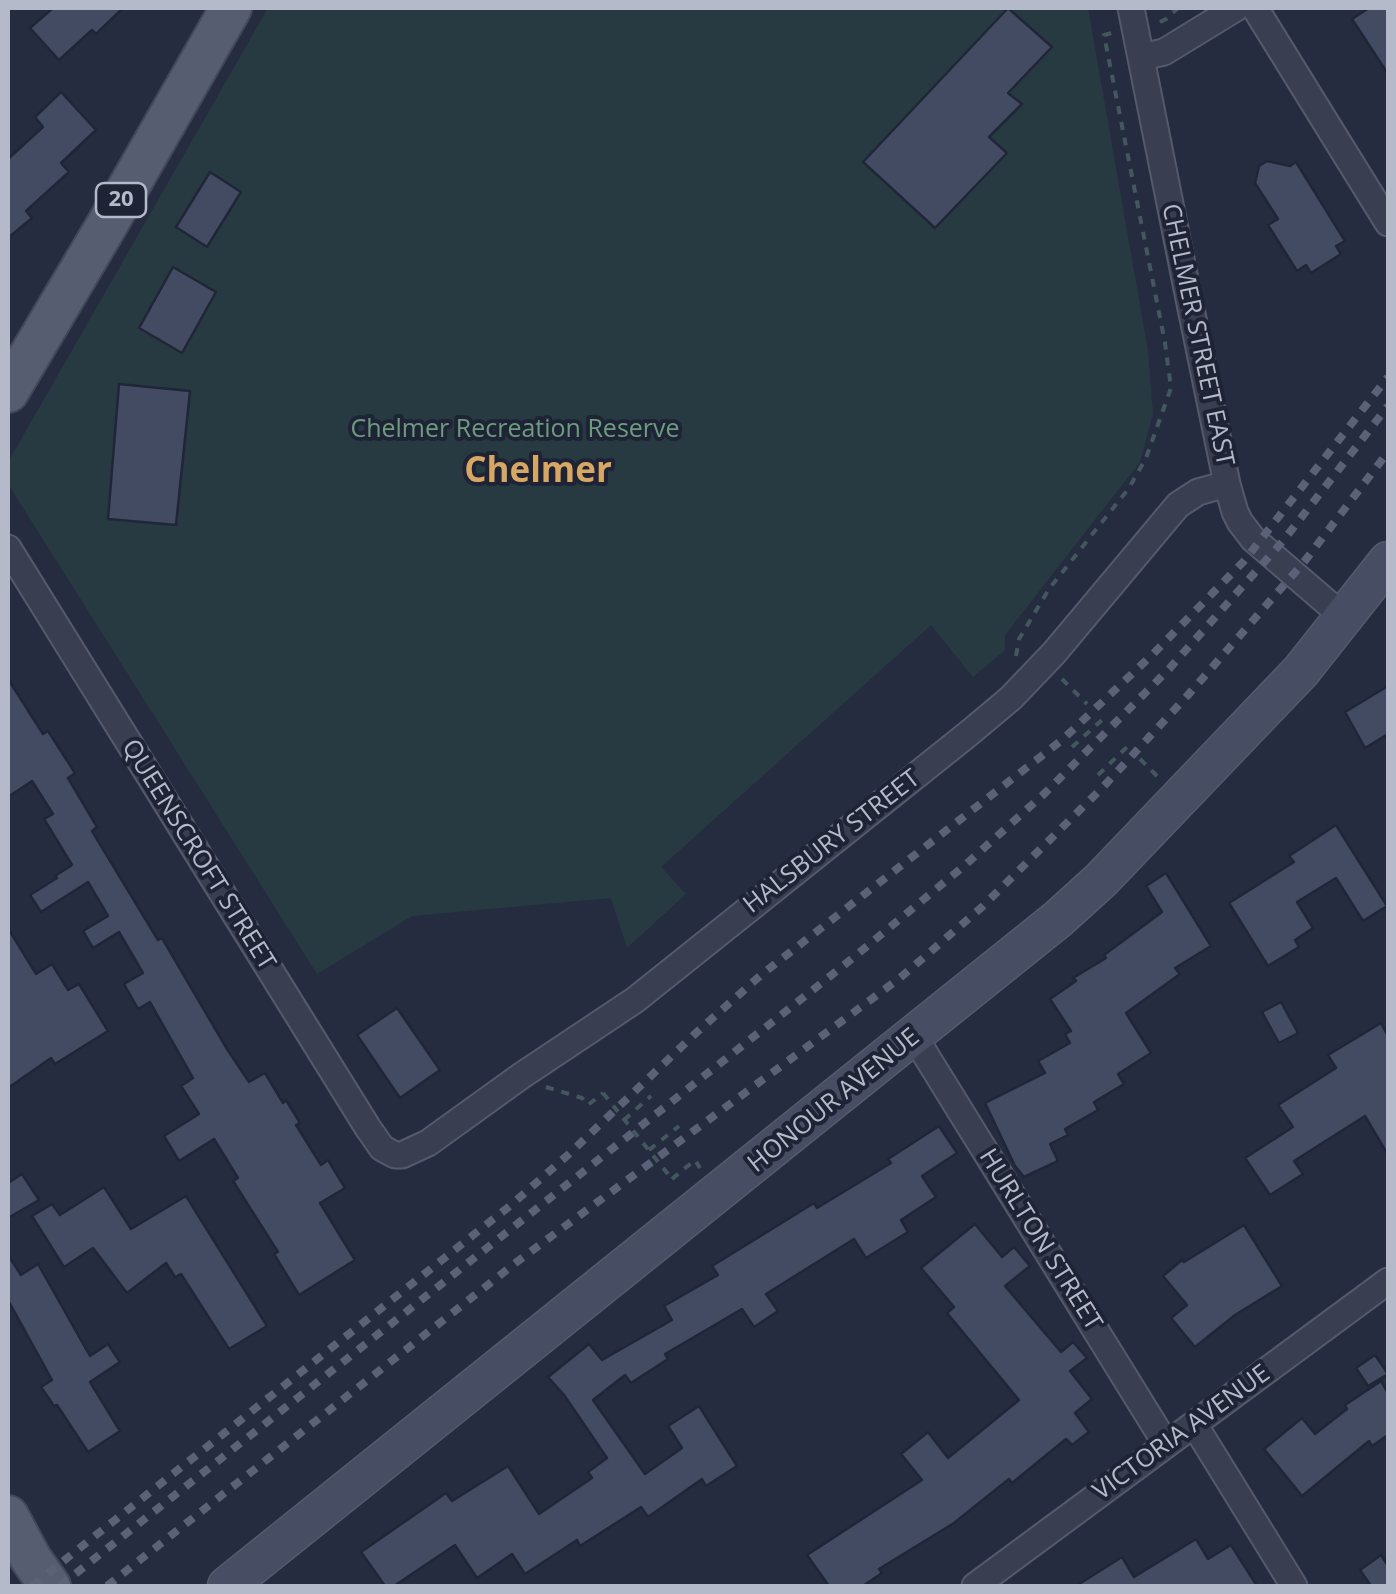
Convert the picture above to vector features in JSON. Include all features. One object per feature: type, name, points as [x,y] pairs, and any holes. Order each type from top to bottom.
[{"type":"main road","name":"20","points":[[8,392],[231,8]]},
{"type":"main road","name":"HONOUR AVENUE","points":[[228,1586],[1019,952],[1102,880],[1301,671],[1388,561]]},
{"type":"main road","points":[[8,1516],[50,1586]]},
{"type":"street","name":"CHELMER STREET EAST","points":[[1132,8],[1235,512],[1246,532],[1345,618]]},
{"type":"street","points":[[1142,57],[1170,48],[1236,8]]},
{"type":"street","points":[[1255,8],[1388,222]]},
{"type":"street","name":"HALSBURY STREET","points":[[396,1155],[419,1149],[635,1000],[968,734],[1032,676],[1170,512],[1193,494],[1227,484]]},
{"type":"street","name":"QUEENSCROFT STREET","points":[[8,548],[368,1128],[382,1148],[396,1155]]},
{"type":"street","name":"HURLTON STREET","points":[[914,1036],[1166,1444]]},
{"type":"street","name":"VICTORIA AVENUE","points":[[975,1586],[1388,1280]]},
{"type":"street","points":[[1194,1424],[1294,1586]]},
{"type":"path","points":[[1154,24],[1178,8]]},
{"type":"path","points":[[1032,676],[1017,659],[1019,639],[1049,589],[1128,488],[1146,458],[1171,388],[1104,35],[1120,31]]},
{"type":"path","points":[[1066,682],[1087,704]]},
{"type":"path","points":[[1072,748],[1102,720]]},
{"type":"path","points":[[1098,775],[1127,746]]},
{"type":"path","points":[[1140,759],[1156,776]]},
{"type":"path","points":[[545,1086],[582,1098],[588,1105],[602,1094],[672,1179],[694,1160],[700,1168]]},
{"type":"path","points":[[624,1120],[651,1096]]},
{"type":"path","points":[[648,1150],[678,1126]]},
{"type":"green space","name":"Chelmer Recreation Reserve","points":[[268,8],[1088,8],[1148,351],[1153,414],[1140,462],[1005,635],[1005,650],[973,677],[931,625],[661,867],[686,894],[627,948],[611,898],[412,916],[317,974],[8,484],[8,462]]},
{"type":"building","points":[[53,8],[123,8],[96,34],[92,30],[59,60],[30,28]]},
{"type":"building","points":[[1008,8],[1052,47],[1008,93],[1022,104],[989,137],[1007,153],[935,228],[863,162]]},
{"type":"building","points":[[1369,8],[1388,8],[1388,74],[1352,19]]},
{"type":"building","points":[[61,92],[96,130],[61,163],[69,172],[26,211],[32,218],[8,238],[8,159],[43,127],[35,117]]},
{"type":"building","points":[[1267,161],[1290,166],[1296,162],[1345,241],[1336,246],[1341,254],[1311,273],[1306,265],[1297,271],[1268,225],[1278,219],[1255,183],[1259,166]]},
{"type":"building","points":[[210,172],[241,192],[207,247],[176,227]]},
{"type":"building","points":[[173,267],[216,292],[182,353],[139,328]]},
{"type":"building","points":[[119,384],[190,391],[176,525],[108,519]]},
{"type":"building","points":[[8,679],[43,734],[48,731],[75,773],[68,778],[97,827],[92,831],[158,940],[162,938],[227,1049],[249,1082],[265,1073],[300,1123],[296,1125],[321,1165],[328,1160],[345,1188],[320,1203],[355,1260],[299,1295],[274,1254],[278,1252],[233,1181],[238,1178],[214,1139],[179,1161],[164,1136],[199,1114],[181,1086],[193,1078],[150,1002],[138,1009],[124,984],[143,973],[119,932],[93,948],[83,931],[108,916],[88,882],[41,912],[30,895],[72,865],[44,819],[53,814],[32,781],[8,797]]},
{"type":"building","points":[[1388,686],[1388,734],[1365,748],[1345,712]]},
{"type":"building","points":[[1336,825],[1387,906],[1363,921],[1336,878],[1297,902],[1313,928],[1295,940],[1299,947],[1268,966],[1229,903],[1294,862],[1289,856]]},
{"type":"building","points":[[1166,873],[1211,946],[1175,968],[1180,974],[1126,1013],[1151,1053],[1118,1074],[1124,1084],[1094,1102],[1098,1110],[1065,1129],[1068,1135],[1050,1144],[1058,1161],[1024,1177],[985,1103],[1045,1073],[1038,1061],[1070,1043],[1065,1034],[1071,1031],[1050,999],[1162,912],[1146,886]]},
{"type":"building","points":[[8,928],[36,974],[52,964],[68,990],[79,984],[108,1031],[55,1064],[51,1058],[8,1088]]},
{"type":"building","points":[[1281,1002],[1298,1033],[1279,1043],[1262,1012]]},
{"type":"building","points":[[397,1008],[440,1070],[400,1098],[357,1035]]},
{"type":"building","points":[[1381,1023],[1388,1036],[1388,1155],[1365,1116],[1294,1161],[1303,1174],[1270,1195],[1245,1158],[1293,1127],[1278,1105],[1336,1068],[1328,1055]]},
{"type":"building","points":[[939,1126],[957,1153],[922,1176],[936,1197],[901,1220],[908,1232],[866,1258],[854,1239],[766,1294],[778,1311],[754,1327],[742,1309],[665,1354],[668,1359],[631,1383],[625,1375],[593,1400],[645,1474],[682,1448],[668,1426],[699,1406],[737,1466],[706,1486],[702,1479],[648,1517],[641,1507],[580,1546],[577,1540],[525,1574],[512,1554],[477,1578],[455,1545],[394,1586],[385,1586],[361,1552],[446,1493],[452,1501],[508,1466],[539,1514],[592,1478],[588,1472],[607,1458],[548,1377],[589,1344],[602,1360],[672,1320],[664,1306],[718,1275],[712,1266],[814,1203],[817,1208],[891,1163],[888,1159]]},
{"type":"building","points":[[22,1174],[39,1200],[8,1218],[8,1183]]},
{"type":"building","points":[[104,1187],[131,1229],[186,1196],[267,1326],[229,1349],[181,1274],[175,1277],[166,1263],[127,1293],[93,1248],[64,1267],[32,1216],[52,1204],[60,1215]]},
{"type":"building","points":[[975,1224],[1002,1257],[1014,1247],[1030,1266],[1005,1286],[1061,1352],[1073,1342],[1087,1358],[1070,1371],[1092,1399],[1075,1413],[1089,1432],[1072,1445],[1066,1439],[1012,1483],[1009,1479],[954,1523],[879,1569],[882,1573],[863,1586],[829,1586],[807,1555],[922,1480],[901,1454],[928,1432],[948,1458],[1019,1400],[947,1313],[954,1307],[921,1268]]},
{"type":"building","points":[[1244,1225],[1282,1286],[1235,1315],[1195,1347],[1171,1318],[1187,1305],[1163,1276],[1182,1260]]},
{"type":"building","points":[[8,1255],[21,1275],[38,1264],[90,1356],[108,1344],[120,1362],[90,1382],[120,1431],[88,1452],[41,1387],[52,1380],[8,1300]]},
{"type":"building","points":[[1375,1355],[1388,1374],[1368,1386],[1356,1368]]},
{"type":"building","points":[[1381,1381],[1388,1393],[1388,1435],[1372,1446],[1369,1441],[1302,1496],[1264,1449],[1302,1418],[1315,1434],[1347,1409],[1345,1405]]},
{"type":"building","points":[[1196,1539],[1208,1559],[1231,1545],[1257,1586],[1076,1586],[1122,1557],[1134,1577]]},
{"type":"building","points":[[1381,1555],[1388,1566],[1388,1586],[1371,1586],[1360,1570]]},
{"type":"railway","points":[[32,1586],[511,1205],[761,975],[1062,740],[1244,561],[1388,377]]},
{"type":"railway","points":[[60,1586],[964,866],[1045,793],[1169,669],[1283,541],[1388,406]]},
{"type":"railway","points":[[107,1586],[518,1261],[900,978],[982,907],[1103,787],[1188,695],[1304,562],[1388,452]]},
{"type":"district","name":"Chelmer","points":[[538,472]]}]
